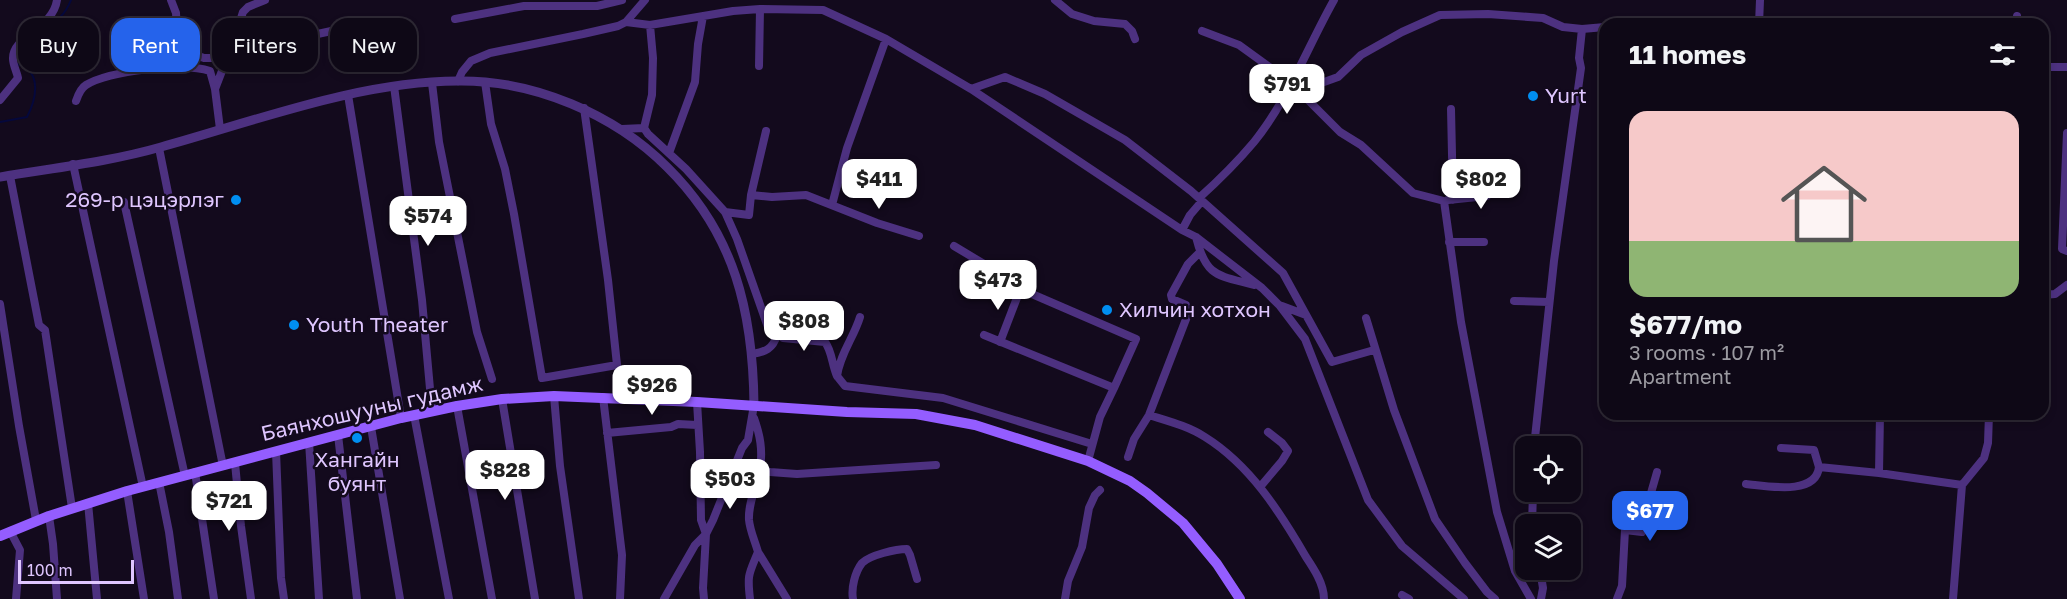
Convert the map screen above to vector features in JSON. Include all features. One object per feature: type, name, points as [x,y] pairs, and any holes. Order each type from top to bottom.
[{"type":"main road","name":"Баянхошууны гудамж","points":[[5,534],[36,520],[127,491],[414,415],[502,399],[554,396],[603,397],[697,402],[753,410],[916,414],[975,424],[1088,461],[1130,481],[1183,523],[1217,564],[1240,599]]},
{"type":"street","points":[[0,100],[18,78],[12,60],[16,46],[38,30],[56,8],[57,0]]},
{"type":"street","points":[[171,0],[176,13],[177,30],[181,43],[190,53],[204,58],[212,57]]},
{"type":"street","points":[[241,18],[248,7],[265,0]]},
{"type":"street","points":[[455,19],[524,6],[597,6],[622,0]]},
{"type":"street","points":[[458,81],[471,61],[490,52],[618,26],[626,22],[645,0]]},
{"type":"street","points":[[1055,0],[1072,14],[1094,21],[1125,24],[1132,31],[1135,39]]},
{"type":"street","points":[[1182,230],[1200,199],[1254,142],[1291,83],[1334,0]]},
{"type":"street","points":[[1759,18],[1760,0]]},
{"type":"street","points":[[626,22],[650,25],[760,9],[823,10],[886,39],[971,89],[1182,230],[1196,237],[1280,306],[1305,339],[1368,500],[1402,546],[1464,599]]},
{"type":"street","points":[[759,66],[760,9]]},
{"type":"street","points":[[1299,91],[1338,78],[1361,55],[1402,32],[1440,15],[1488,14],[1543,18],[1563,27],[1599,28]]},
{"type":"street","points":[[669,153],[695,82],[703,16]]},
{"type":"street","points":[[650,25],[653,58],[652,95],[644,128],[725,212],[737,239],[767,329],[777,336],[783,335],[783,338],[825,342],[829,347],[837,376],[844,386],[943,398],[1092,444]]},
{"type":"street","points":[[1535,436],[1549,302],[1581,68],[1579,58],[1582,29]]},
{"type":"street","points":[[1202,31],[1239,45],[1291,83],[1340,132],[1361,145],[1413,193],[1444,201],[1487,196],[1486,187],[1513,186]]},
{"type":"street","points":[[832,205],[847,148],[886,39]]},
{"type":"street","points":[[76,100],[84,86],[102,79],[177,67],[202,68],[210,71],[215,89],[220,129]]},
{"type":"street","points":[[2049,67],[2067,67]]},
{"type":"street","points":[[215,89],[222,72]]},
{"type":"street","points":[[971,89],[1005,77],[1045,94],[1125,140],[1200,199],[1283,273],[1332,362],[1374,351]]},
{"type":"street","points":[[72,508],[45,330],[39,325],[5,177],[159,148],[220,129],[348,95],[394,86],[458,81],[485,82],[527,90],[584,108],[622,129],[651,151],[678,177],[714,226],[728,254],[740,285],[749,323],[753,410],[748,440],[742,448],[706,534],[704,599]]},
{"type":"street","points":[[485,82],[491,124],[505,169],[514,214],[542,378],[617,365],[608,280],[584,108]]},
{"type":"street","points":[[432,83],[440,142],[470,299],[477,332],[492,379]]},
{"type":"street","points":[[394,86],[422,300],[432,411]]},
{"type":"street","points":[[348,95],[401,418]]},
{"type":"street","points":[[1450,109],[1453,200]]},
{"type":"street","points":[[622,129],[644,128]]},
{"type":"street","points":[[725,212],[749,215],[751,195],[766,131]]},
{"type":"street","points":[[2067,133],[2062,249],[2067,251]]},
{"type":"street","points":[[159,148],[223,466]]},
{"type":"street","points":[[73,164],[143,487]]},
{"type":"street","points":[[751,195],[772,197],[806,195],[877,223],[920,236]]},
{"type":"street","points":[[1444,201],[1461,322],[1497,512],[1515,571],[1531,599]]},
{"type":"street","points":[[123,202],[190,474],[214,599]]},
{"type":"street","points":[[1196,237],[1207,267],[1218,276],[1258,286]]},
{"type":"street","points":[[1449,242],[1484,242]]},
{"type":"street","points":[[954,246],[989,267],[1001,283],[1136,339],[1100,417],[1088,461]]},
{"type":"street","points":[[1128,457],[1134,439],[1149,415],[1188,314],[1186,305],[1172,298],[1171,295],[1188,264],[1200,252]]},
{"type":"street","points":[[2049,294],[2055,294],[2067,285]]},
{"type":"street","points":[[1000,342],[1020,290]]},
{"type":"street","points":[[1514,301],[1549,302]]},
{"type":"street","points":[[0,304],[36,520]]},
{"type":"street","points":[[1280,306],[1306,315]]},
{"type":"street","points":[[837,376],[838,364],[855,333],[860,317]]},
{"type":"street","points":[[1366,318],[1374,351],[1435,519],[1476,578],[1495,599]]},
{"type":"street","points":[[984,335],[1114,388]]},
{"type":"street","points":[[752,354],[767,351],[775,343],[777,336]]},
{"type":"street","points":[[554,396],[560,466],[579,599]]},
{"type":"street","points":[[603,397],[622,555],[620,599]]},
{"type":"street","points":[[502,399],[536,599]]},
{"type":"street","points":[[697,402],[700,520],[706,534]]},
{"type":"street","points":[[457,406],[492,599]]},
{"type":"street","points":[[753,410],[760,436],[760,469],[749,520],[758,552],[787,599]]},
{"type":"street","points":[[414,415],[449,599]]},
{"type":"street","points":[[1149,415],[1177,423],[1204,436],[1225,452],[1260,487],[1286,522],[1317,574],[1324,592],[1324,599]]},
{"type":"street","points":[[1879,473],[1880,420]]},
{"type":"street","points":[[1953,599],[1962,485],[1984,458],[1988,443],[1989,420]]},
{"type":"street","points":[[607,433],[671,427],[678,424],[697,425]]},
{"type":"street","points":[[371,427],[400,599]]},
{"type":"street","points":[[1260,487],[1288,451],[1268,432]]},
{"type":"street","points":[[338,435],[357,599]]},
{"type":"street","points":[[309,442],[319,599]]},
{"type":"street","points":[[1746,484],[1799,487],[1811,482],[1818,474],[1819,467],[1814,450],[1781,448]]},
{"type":"street","points":[[276,452],[281,578],[284,599]]},
{"type":"street","points":[[235,463],[251,599]]},
{"type":"street","points":[[760,469],[797,474],[936,465]]},
{"type":"street","points":[[1819,467],[1962,485]]},
{"type":"street","points":[[1617,599],[1622,586],[1625,530],[1642,532],[1657,472]]},
{"type":"street","points":[[159,482],[169,532],[178,599]]},
{"type":"street","points":[[1065,599],[1068,581],[1082,547],[1089,508],[1095,495],[1101,490]]},
{"type":"street","points":[[127,491],[144,599]]},
{"type":"street","points":[[88,503],[97,599]]},
{"type":"street","points":[[49,516],[57,599]]},
{"type":"street","points":[[5,534],[20,550],[16,599]]},
{"type":"street","points":[[664,599],[695,545],[706,534]]},
{"type":"street","points":[[854,599],[852,591],[863,561],[896,549],[907,549],[917,579]]},
{"type":"street","points":[[750,599],[747,579],[758,552]]},
{"type":"street","points":[[1541,599],[1542,580]]},
{"type":"waterway","points":[[17,54],[30,40],[59,19],[71,0]]},
{"type":"waterway","points":[[0,122],[27,117],[33,103],[34,79],[31,73],[17,64]]},
{"type":"place","name":"Yurt","points":[[1533,96]]},
{"type":"place","name":"269-р цэцэрлэг","points":[[236,200]]},
{"type":"place","name":"Хилчин хотхон","points":[[1107,310]]},
{"type":"place","name":"Youth Theater","points":[[294,325]]},
{"type":"place","name":"Хангайн буянт","points":[[357,438]]}]
